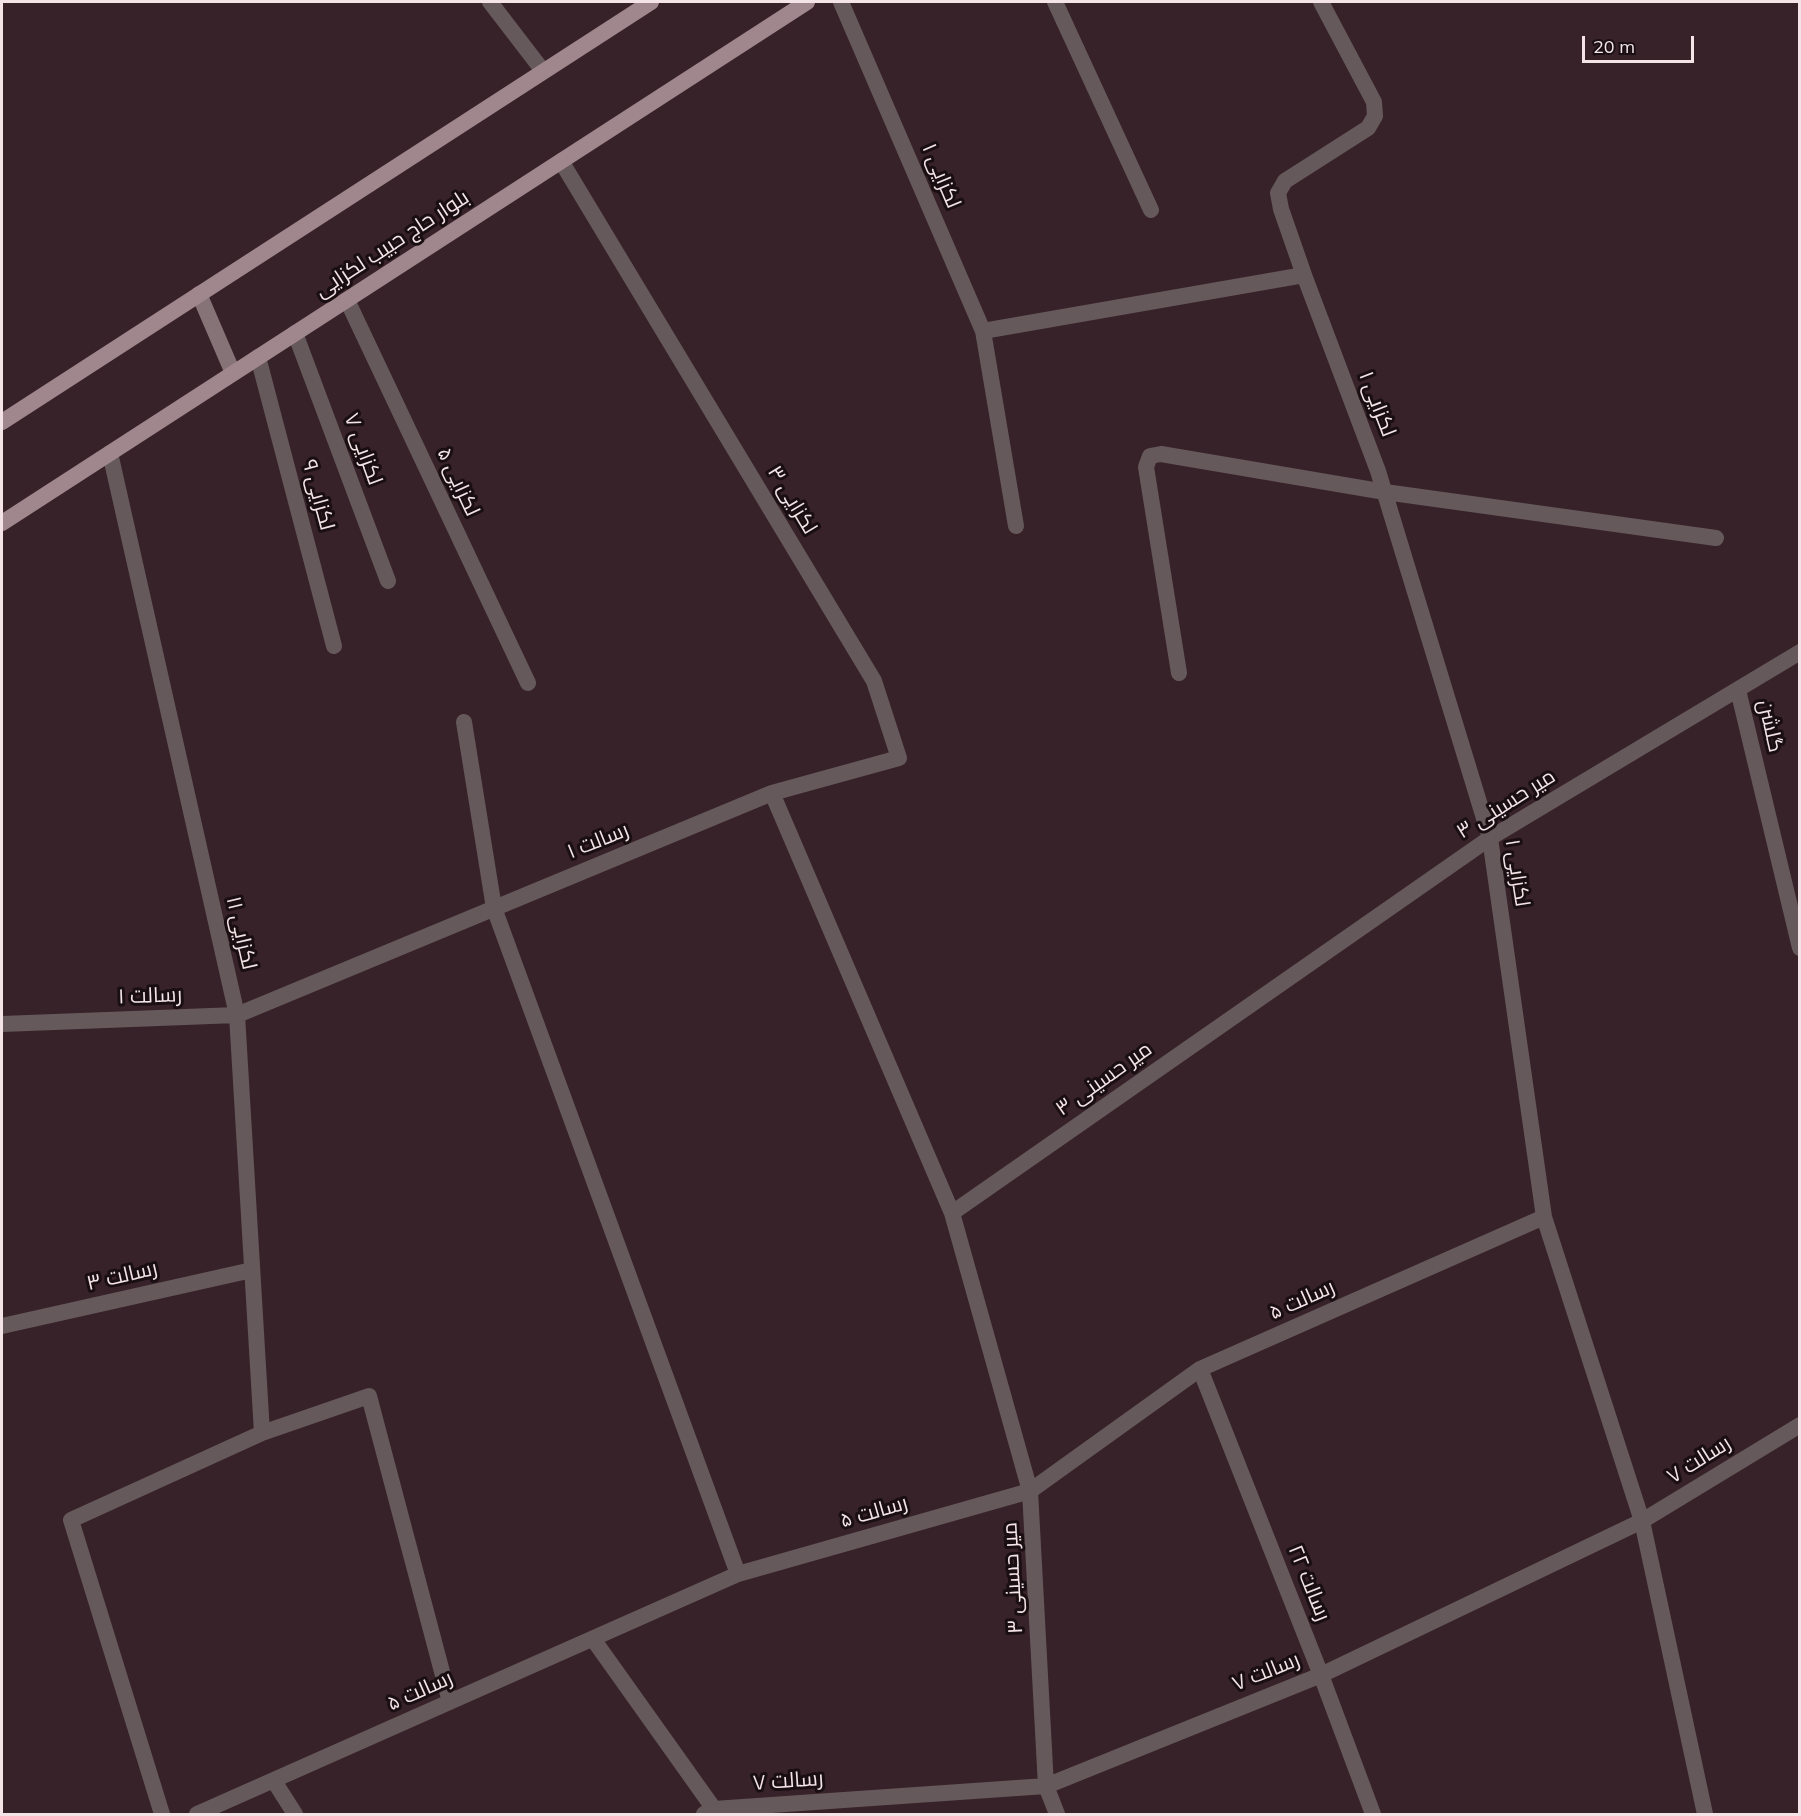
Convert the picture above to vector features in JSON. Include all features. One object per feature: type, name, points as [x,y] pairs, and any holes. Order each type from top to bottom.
[{"type":"main road","points":[[2,422],[651,2]]},
{"type":"main road","name":"بلوار حاج حبیب لکزايی","points":[[2,523],[807,2]]},
{"type":"main road","points":[[199,294],[233,373]]},
{"type":"street","points":[[490,2],[543,71]]},
{"type":"street","name":"لکزایی ۱","points":[[841,2],[983,331],[1016,526]]},
{"type":"street","points":[[1055,2],[1151,210]]},
{"type":"street","name":"لکزایی ۱","points":[[1321,2],[1374,102],[1376,116],[1368,128],[1285,180],[1278,193],[1281,209],[1374,460],[1490,838],[1544,1217],[1642,1521],[1704,1815]]},
{"type":"street","name":"لکزایی ۳","points":[[561,161],[874,681],[899,758],[772,793]]},
{"type":"street","points":[[983,331],[1304,275]]},
{"type":"street","name":"لکزایی ۵","points":[[347,300],[528,683]]},
{"type":"street","name":"لکزایی ۷","points":[[296,333],[387,581]]},
{"type":"street","name":"لکزایی ۹","points":[[258,357],[334,646]]},
{"type":"street","name":"لکزایی ۱۱","points":[[110,453],[237,1015],[262,1433]]},
{"type":"street","points":[[1179,673],[1146,466],[1150,456],[1161,454],[1384,492],[1716,538]]},
{"type":"street","name":"میر حسینی ۳","points":[[1057,1815],[1046,1786],[1030,1491],[952,1212],[1490,838],[1800,652]]},
{"type":"street","name":"گلشن","points":[[1738,690],[1800,948]]},
{"type":"street","points":[[464,722],[494,908],[738,1574]]},
{"type":"street","points":[[772,793],[952,1212]]},
{"type":"street","name":"رسالت ۱","points":[[2,1024],[237,1015],[772,793]]},
{"type":"street","name":"رسالت ۵","points":[[197,1815],[738,1574],[1030,1491],[1200,1370],[1544,1217]]},
{"type":"street","name":"رسالت ۳","points":[[2,1326],[252,1270]]},
{"type":"street","name":"رسالت ۲۲","points":[[1200,1370],[1374,1815]]},
{"type":"street","points":[[162,1815],[71,1520],[262,1433],[369,1396],[450,1702]]},
{"type":"street","name":"رسالت ۷","points":[[712,1813],[1046,1786],[1321,1675],[1642,1521],[1800,1425]]},
{"type":"street","points":[[593,1639],[712,1813]]},
{"type":"street","points":[[274,1780],[295,1815]]}]
